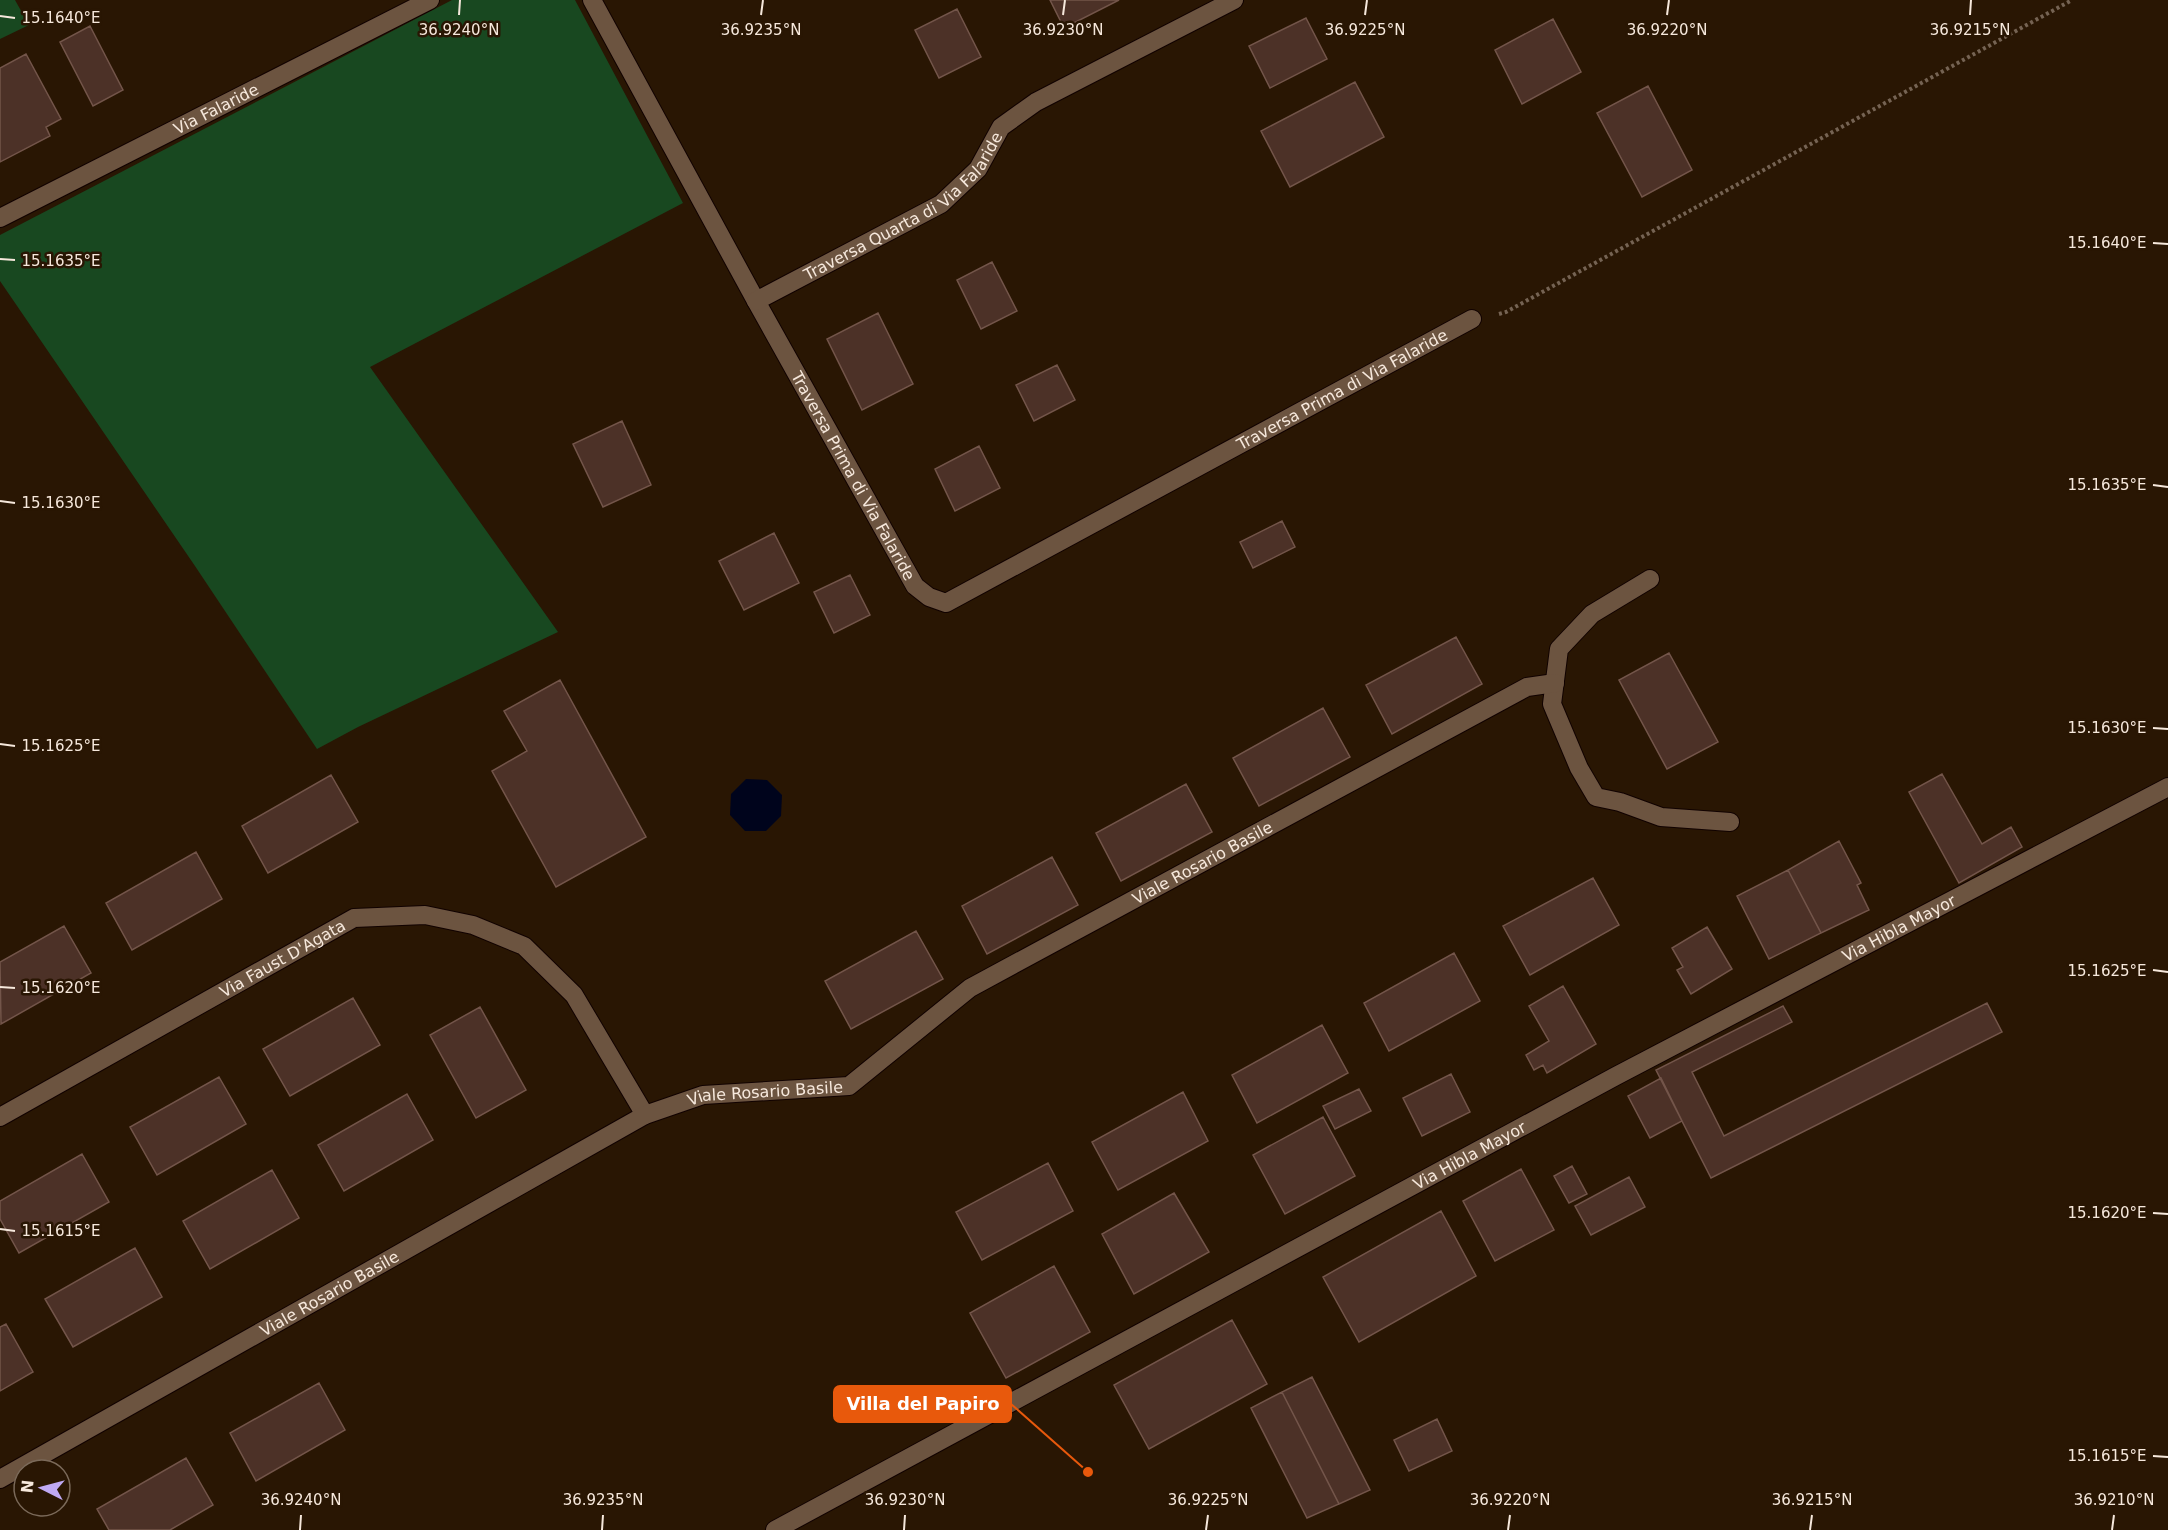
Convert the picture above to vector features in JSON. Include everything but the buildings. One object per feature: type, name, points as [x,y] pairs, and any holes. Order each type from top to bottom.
[{"type":"street","name":"Via Falaride","points":[[0,218],[430,0]]},
{"type":"street","name":"Traversa Prima di Via Falaride","points":[[592,0],[756,302],[915,586],[929,597],[946,603],[1472,320]]},
{"type":"street","name":"Traversa Quarta di Via Falaride","points":[[756,302],[940,204],[978,169],[1001,127],[1036,102],[1234,0]]},
{"type":"street","points":[[1650,579],[1592,614],[1559,649],[1552,704],[1579,768],[1596,797],[1620,802],[1661,817],[1730,822]]},
{"type":"street","name":"Viale Rosario Basile","points":[[0,1479],[645,1115],[702,1095],[849,1086],[970,988],[1527,687],[1555,683]]},
{"type":"street","name":"Via Hibla Mayor","points":[[775,1530],[1616,1076],[2168,787]]},
{"type":"street","name":"Via Faust D'Agata","points":[[0,1117],[354,918],[425,915],[473,925],[524,946],[574,994],[645,1115]]},
{"type":"path","points":[[1472,320],[1506,312],[2072,0]]},
{"type":"green space","points":[[0,0],[15,0],[29,25],[0,39]]},
{"type":"green space","points":[[452,0],[575,0],[683,203],[370,367],[558,632],[358,727],[317,749],[0,281],[0,235]]},
{"type":"water","points":[[746,779],[767,780],[782,795],[781,816],[766,831],[745,831],[730,815],[731,794]]},
{"type":"place","name":"Villa del Papiro","points":[[1088,1472]]}]
